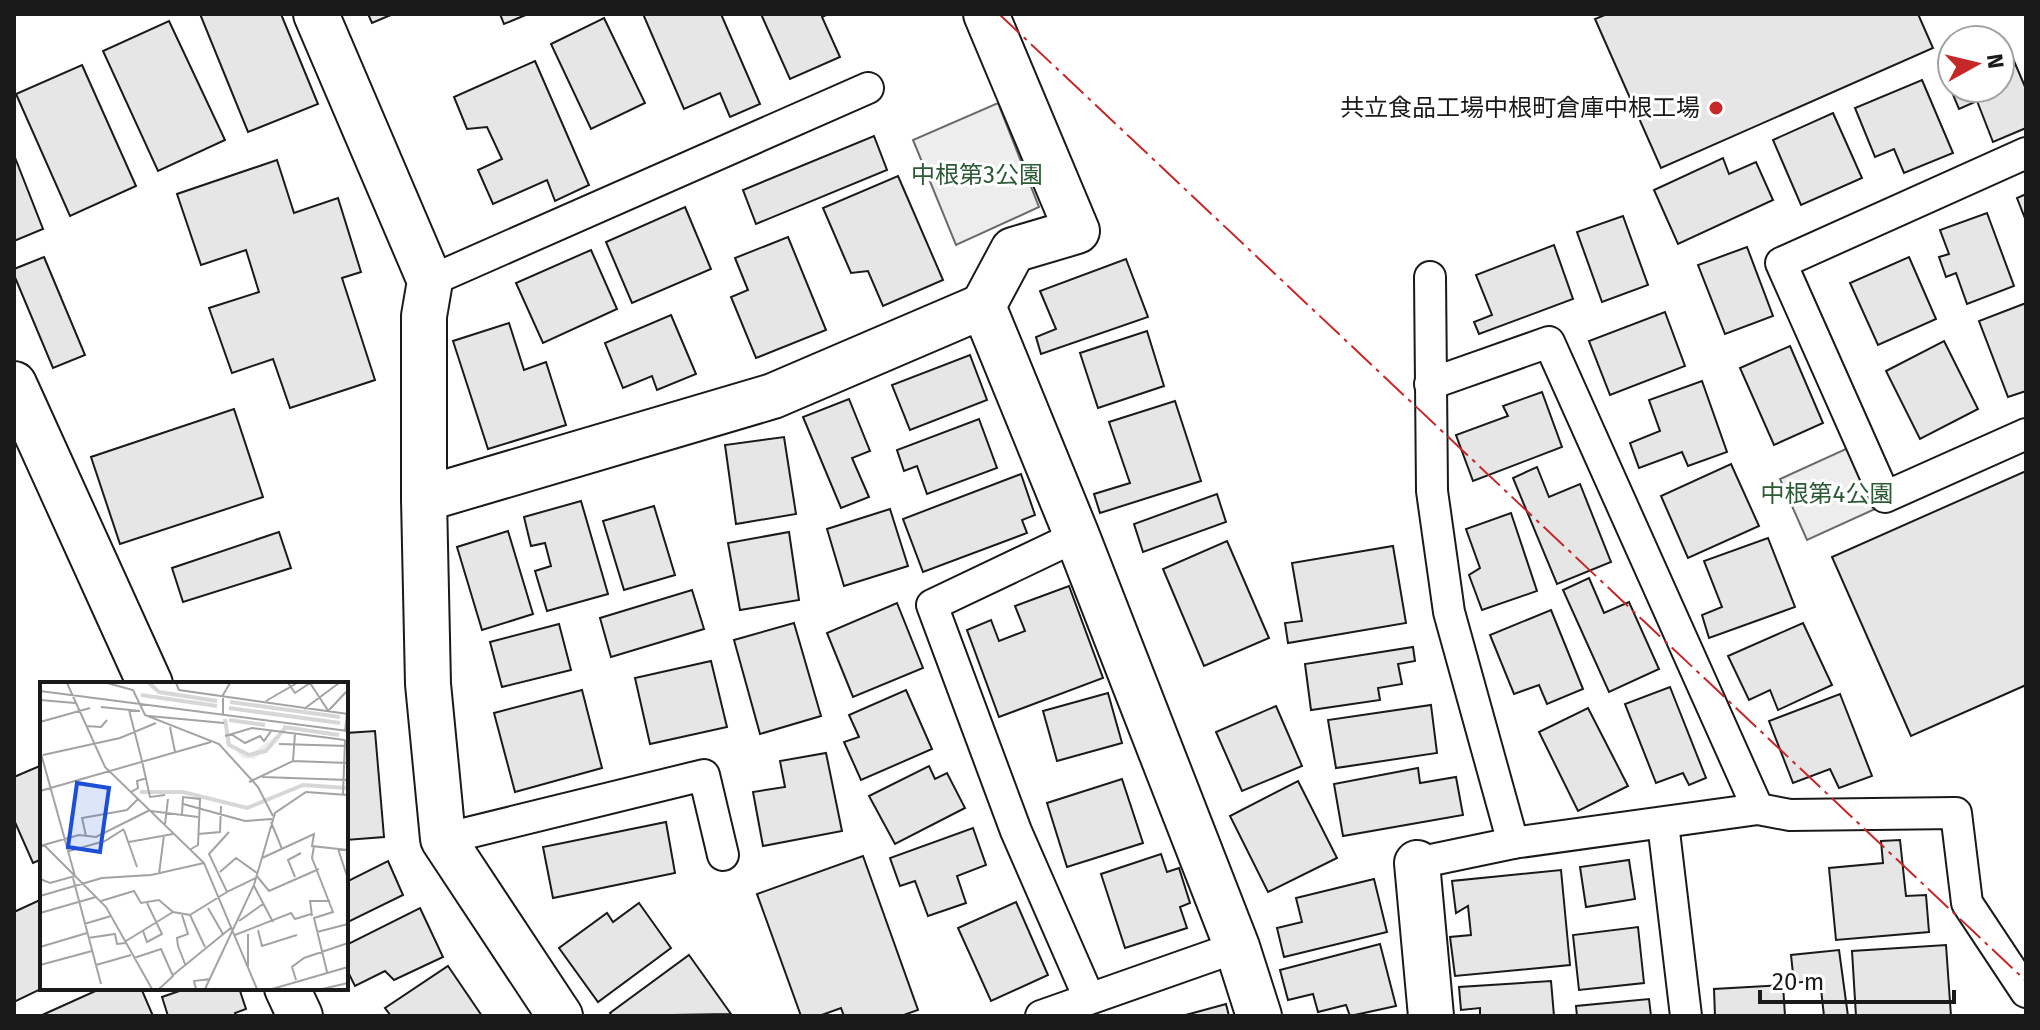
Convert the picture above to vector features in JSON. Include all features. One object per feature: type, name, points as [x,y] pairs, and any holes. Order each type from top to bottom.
[{"type":"street","points":[[316,14],[430,281],[424,316],[428,684],[443,839],[560,1016]]},
{"type":"street","points":[[424,499],[773,396],[983,306],[1013,250],[1077,231],[986,14]]},
{"type":"street","points":[[983,306],[1077,536],[1237,947],[1259,1016]]},
{"type":"street","points":[[14,384],[149,682]]},
{"type":"street","points":[[1417,863],[1431,1016]]},
{"type":"street","points":[[288,990],[300,1016]]},
{"type":"lane","points":[[430,281],[868,88]]},
{"type":"lane","points":[[2026,153],[1781,263],[1885,497],[2026,434]]},
{"type":"lane","points":[[1430,277],[1432,491],[1449,612],[1513,843]]},
{"type":"lane","points":[[1430,384],[1549,342],[1758,809]]},
{"type":"lane","points":[[1077,536],[932,605],[1016,831],[1089,998]]},
{"type":"lane","points":[[443,839],[704,775],[723,855]]},
{"type":"lane","points":[[1417,863],[1513,843],[1758,809],[1790,815],[1956,813],[1967,903],[2026,992],[2010,1016]]},
{"type":"lane","points":[[1663,823],[1686,1016]]},
{"type":"lane","points":[[1041,1016],[1237,947]]},
{"type":"shaded area","name":"中根第3公園","points":[[998,103],[1039,207],[956,245],[913,140]]},
{"type":"shaded area","name":"中根第4公園","points":[[1848,448],[1875,509],[1807,540],[1780,479]]},
{"type":"building","points":[[200,14],[281,14],[318,104],[248,132]]},
{"type":"building","points":[[368,14],[393,14],[372,23]]},
{"type":"building","points":[[500,14],[528,14],[504,24]]},
{"type":"building","points":[[643,14],[721,14],[760,104],[730,117],[720,93],[684,109]]},
{"type":"building","points":[[761,14],[828,14],[822,17],[840,57],[790,79]]},
{"type":"building","name":"共立食品工場中根町倉庫中根工場","points":[[1607,14],[1918,14],[1933,48],[1661,168],[1595,19]]},
{"type":"building","points":[[604,18],[645,103],[591,129],[551,44]]},
{"type":"building","points":[[169,21],[225,140],[158,171],[103,51]]},
{"type":"building","points":[[535,61],[589,185],[555,201],[547,180],[493,204],[478,170],[502,159],[487,127],[467,129],[454,97]]},
{"type":"building","points":[[82,65],[136,186],[70,216],[16,94]]},
{"type":"building","points":[[2016,66],[2026,89],[2026,128],[1993,142],[1978,104],[2016,104]]},
{"type":"building","points":[[1922,80],[1953,153],[1904,173],[1894,149],[1875,157],[1855,108]]},
{"type":"building","points":[[1833,113],[1862,178],[1801,205],[1773,140]]},
{"type":"building","points":[[874,136],[887,170],[756,224],[743,190]]},
{"type":"building","points":[[14,155],[43,229],[14,241]]},
{"type":"building","points":[[1723,158],[1729,174],[1756,162],[1773,200],[1678,244],[1654,190]]},
{"type":"building","points":[[277,160],[294,213],[338,198],[361,272],[342,278],[375,380],[290,408],[273,359],[232,373],[209,308],[259,292],[246,250],[201,265],[177,194]]},
{"type":"building","points":[[898,176],[943,280],[883,306],[868,271],[851,273],[823,208]]},
{"type":"building","points":[[2026,194],[2026,221],[2017,198]]},
{"type":"building","points":[[685,207],[711,269],[632,303],[606,242]]},
{"type":"building","points":[[1987,213],[2014,286],[1967,304],[1956,273],[1946,277],[1939,257],[1949,254],[1940,230]]},
{"type":"building","points":[[1623,216],[1648,285],[1602,302],[1577,232]]},
{"type":"building","points":[[788,237],[826,330],[756,358],[731,297],[748,290],[735,258]]},
{"type":"building","points":[[1554,245],[1573,299],[1479,334],[1474,322],[1492,315],[1476,275]]},
{"type":"building","points":[[1747,247],[1773,316],[1725,334],[1698,265]]},
{"type":"building","points":[[591,250],[617,309],[543,343],[516,283]]},
{"type":"building","points":[[44,257],[85,355],[53,368],[14,275],[14,269]]},
{"type":"building","points":[[1909,257],[1936,319],[1878,345],[1850,283]]},
{"type":"building","points":[[1126,259],[1148,317],[1041,354],[1036,337],[1056,329],[1040,291]]},
{"type":"building","points":[[2026,303],[2026,391],[2008,397],[1979,321]]},
{"type":"building","points":[[1665,312],[1685,366],[1610,395],[1589,341]]},
{"type":"building","points":[[671,315],[696,374],[657,390],[652,376],[623,388],[605,343]]},
{"type":"building","points":[[509,323],[524,370],[546,362],[566,425],[488,449],[453,341]]},
{"type":"building","points":[[1147,331],[1164,386],[1098,408],[1080,353]]},
{"type":"building","points":[[1944,341],[1978,409],[1920,439],[1886,371]]},
{"type":"building","points":[[1790,346],[1823,423],[1774,445],[1740,368]]},
{"type":"building","points":[[970,355],[987,400],[910,430],[892,385]]},
{"type":"building","points":[[1702,381],[1727,452],[1688,466],[1682,452],[1639,468],[1630,443],[1660,431],[1649,400]]},
{"type":"building","points":[[1542,392],[1562,447],[1473,481],[1456,435],[1508,416],[1503,406]]},
{"type":"building","points":[[849,399],[870,451],[852,458],[869,497],[841,508],[803,417]]},
{"type":"building","points":[[1175,401],[1201,481],[1100,513],[1094,494],[1130,483],[1109,422]]},
{"type":"building","points":[[234,409],[263,497],[120,544],[91,457]]},
{"type":"building","points":[[979,419],[997,468],[927,494],[917,466],[904,471],[897,450]]},
{"type":"building","points":[[784,437],[796,514],[736,524],[725,445]]},
{"type":"building","points":[[1731,464],[1759,526],[1688,558],[1661,496]]},
{"type":"building","points":[[1537,467],[1549,497],[1580,484],[1611,562],[1557,584],[1513,478]]},
{"type":"building","points":[[2026,471],[2026,685],[1911,736],[1832,557]]},
{"type":"building","points":[[1021,474],[1035,515],[1022,520],[1027,533],[923,572],[903,519]]},
{"type":"building","points":[[1217,494],[1226,522],[1143,552],[1134,524]]},
{"type":"building","points":[[581,501],[608,594],[547,611],[535,571],[551,566],[545,543],[531,546],[524,517]]},
{"type":"building","points":[[654,506],[675,575],[624,590],[603,521]]},
{"type":"building","points":[[890,509],[908,566],[844,586],[827,529]]},
{"type":"building","points":[[1511,513],[1537,591],[1482,610],[1469,575],[1480,568],[1466,529]]},
{"type":"building","points":[[508,531],[533,614],[482,630],[457,547]]},
{"type":"building","points":[[279,532],[291,568],[183,602],[172,568]]},
{"type":"building","points":[[789,532],[799,600],[740,610],[728,543]]},
{"type":"building","points":[[1768,538],[1795,607],[1709,638],[1702,615],[1722,607],[1704,561]]},
{"type":"building","points":[[1227,541],[1269,638],[1204,666],[1163,569]]},
{"type":"building","points":[[1393,546],[1406,623],[1288,643],[1285,623],[1302,621],[1292,563]]},
{"type":"building","points":[[1589,578],[1604,613],[1629,602],[1659,669],[1609,692],[1563,590]]},
{"type":"building","points":[[1069,586],[1103,678],[999,717],[967,630],[991,620],[999,641],[1025,631],[1015,606]]},
{"type":"building","points":[[692,590],[704,629],[611,657],[600,618]]},
{"type":"building","points":[[897,603],[923,668],[853,697],[827,633]]},
{"type":"building","points":[[1551,610],[1583,689],[1547,704],[1539,685],[1514,694],[1490,635]]},
{"type":"building","points":[[794,623],[821,716],[760,734],[734,640]]},
{"type":"building","points":[[1803,623],[1832,685],[1778,710],[1770,690],[1749,700],[1728,656]]},
{"type":"building","points":[[559,624],[571,670],[502,687],[490,642]]},
{"type":"building","points":[[1413,647],[1415,661],[1398,664],[1402,684],[1378,688],[1380,700],[1311,710],[1305,664]]},
{"type":"building","points":[[711,661],[727,727],[650,744],[635,678]]},
{"type":"building","points":[[1670,687],[1706,778],[1689,785],[1683,773],[1656,783],[1625,704]]},
{"type":"building","points":[[582,690],[602,768],[515,792],[494,713]]},
{"type":"building","points":[[906,690],[932,749],[861,780],[844,742],[859,737],[849,715]]},
{"type":"building","points":[[1108,693],[1122,743],[1057,761],[1043,711]]},
{"type":"building","points":[[1840,694],[1872,776],[1839,788],[1830,769],[1793,783],[1769,721]]},
{"type":"building","points":[[1431,705],[1437,753],[1336,768],[1328,720]]},
{"type":"building","points":[[1276,706],[1302,766],[1242,791],[1216,732]]},
{"type":"building","points":[[1588,708],[1628,786],[1578,811],[1539,732]]},
{"type":"building","points":[[375,731],[384,837],[348,840],[348,733]]},
{"type":"building","points":[[826,753],[842,831],[763,846],[753,792],[785,787],[780,761]]},
{"type":"building","points":[[40,766],[40,860],[33,863],[14,820],[14,777]]},
{"type":"building","points":[[929,766],[935,779],[947,773],[965,808],[895,844],[869,796]]},
{"type":"building","points":[[1418,768],[1420,783],[1456,777],[1463,815],[1343,836],[1334,784]]},
{"type":"building","points":[[1122,779],[1143,843],[1067,867],[1047,803]]},
{"type":"building","points":[[1298,781],[1337,858],[1268,892],[1230,816]]},
{"type":"building","points":[[666,822],[675,873],[553,898],[543,847]]},
{"type":"building","points":[[973,828],[986,865],[957,876],[966,903],[928,916],[915,881],[900,886],[890,858]]},
{"type":"building","points":[[1900,840],[1906,896],[1926,895],[1929,932],[1836,940],[1829,868],[1883,863],[1881,841]]},
{"type":"building","points":[[1161,854],[1167,872],[1179,868],[1190,903],[1180,907],[1187,928],[1125,948],[1101,874]]},
{"type":"building","points":[[863,856],[918,1010],[901,1016],[844,1016],[841,1008],[819,1016],[801,1016],[757,894]]},
{"type":"building","points":[[1629,860],[1635,899],[1586,907],[1580,867]]},
{"type":"building","points":[[388,861],[403,895],[348,922],[348,881]]},
{"type":"building","points":[[1561,870],[1570,965],[1455,976],[1450,937],[1471,935],[1468,906],[1456,913],[1452,881]]},
{"type":"building","points":[[1374,879],[1387,932],[1284,957],[1277,928],[1302,922],[1296,898]]},
{"type":"building","points":[[40,900],[40,989],[14,1002],[14,912]]},
{"type":"building","points":[[1016,902],[1048,975],[991,1001],[958,928]]},
{"type":"building","points":[[639,903],[671,948],[598,1002],[559,948],[607,913],[613,922]]},
{"type":"building","points":[[420,908],[443,957],[394,980],[385,971],[355,986],[348,972],[348,944]]},
{"type":"building","points":[[1638,927],[1644,983],[1579,990],[1573,935]]},
{"type":"building","points":[[1380,944],[1396,1006],[1350,1016],[1346,1005],[1318,1012],[1313,994],[1288,1000],[1280,970]]},
{"type":"building","points":[[1946,945],[1951,1016],[1856,1016],[1852,951]]},
{"type":"building","points":[[1839,950],[1848,1016],[1824,1016],[1820,980],[1794,983],[1791,955]]},
{"type":"building","points":[[689,955],[731,1014],[612,1016],[610,1013]]},
{"type":"building","points":[[448,966],[482,1016],[391,1016],[385,1008]]},
{"type":"building","points":[[1551,981],[1554,1016],[1480,1016],[1480,1008],[1461,1010],[1459,987]]},
{"type":"building","points":[[1783,985],[1785,1016],[1715,1016],[1714,989]]},
{"type":"building","points":[[98,990],[142,990],[153,1016],[40,1016]]},
{"type":"building","points":[[182,990],[240,990],[246,1009],[235,1013],[236,1016],[168,1016],[162,997]]},
{"type":"building","points":[[1649,999],[1651,1016],[1577,1016],[1576,1006]]},
{"type":"building","points":[[1226,1004],[1229,1016],[1182,1016]]},
{"type":"power","points":[[999,14],[2026,981]]},
{"type":"place","name":"共立食品工場中根町倉庫中根工場","points":[[1716,108]]}]
